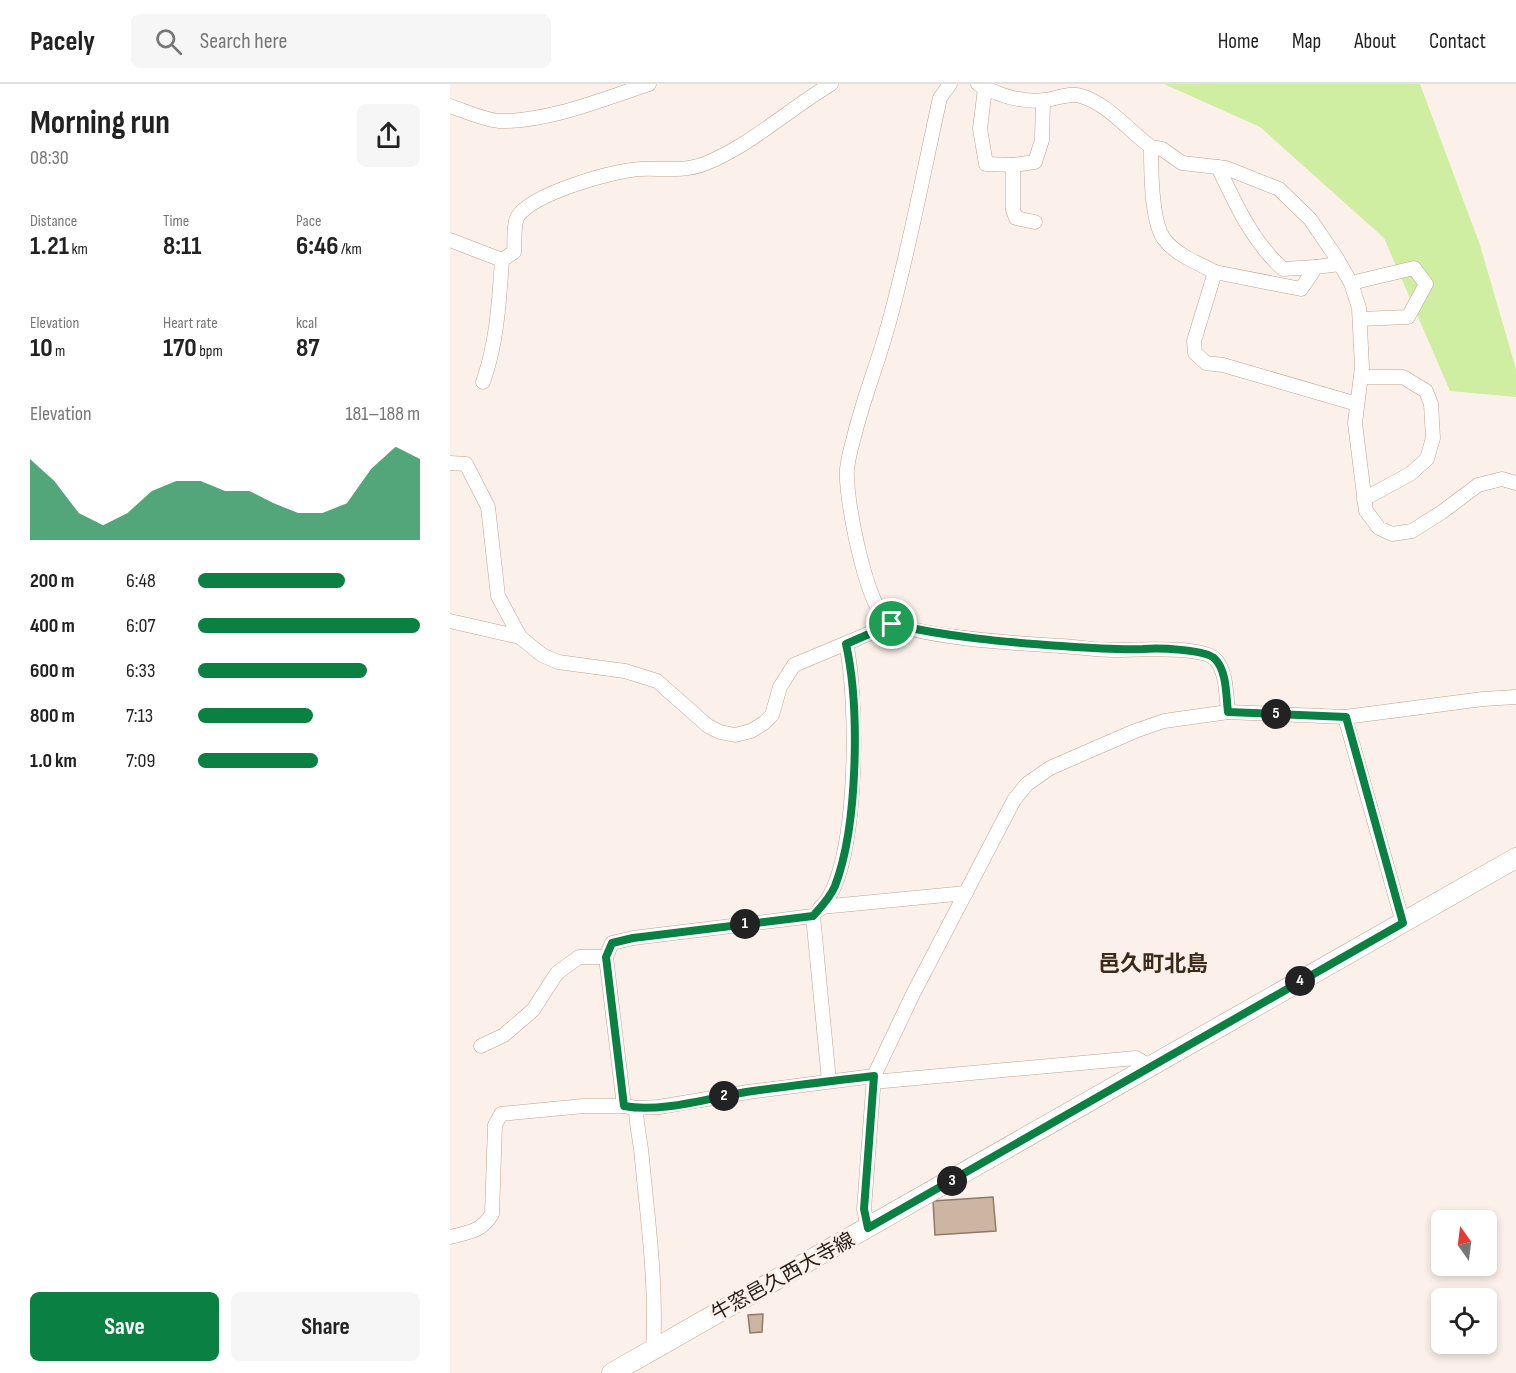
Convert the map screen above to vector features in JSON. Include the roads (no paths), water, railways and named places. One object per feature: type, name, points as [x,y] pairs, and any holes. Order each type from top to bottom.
[{"type":"main road","name":"牛窓邑久西大寺線","points":[[612,1373],[1516,858]]},
{"type":"street","points":[[450,106],[497,121],[525,119],[570,109],[650,84]]},
{"type":"street","points":[[502,260],[514,252],[516,219],[526,207],[556,192],[610,174],[640,169],[676,170],[701,166],[725,155],[830,84]]},
{"type":"street","points":[[950,84],[940,98],[897,291],[858,420],[847,466],[846,485],[863,567],[875,604],[892,624],[921,630],[1015,644],[1112,650],[1154,649],[1207,654],[1215,659],[1222,671],[1228,712]]},
{"type":"street","points":[[1042,101],[1042,140],[1035,162],[1013,165],[986,164],[980,129],[982,86],[1015,98],[1042,101],[1078,94],[1100,104],[1151,147],[1162,149],[1182,163],[1226,168],[1279,189],[1310,219],[1340,264],[1351,284],[1359,308],[1361,377],[1355,423],[1366,511],[1379,528],[1392,534],[1412,531],[1478,485],[1502,479],[1516,483]]},
{"type":"street","points":[[1151,147],[1151,181],[1157,220],[1163,238],[1177,251],[1215,272],[1301,289],[1316,267]]},
{"type":"street","points":[[1013,165],[1013,210],[1017,218],[1035,222]]},
{"type":"street","points":[[1218,167],[1240,214],[1268,256],[1283,269],[1340,264]]},
{"type":"street","points":[[450,240],[502,260]]},
{"type":"street","points":[[483,382],[499,316],[502,260]]},
{"type":"street","points":[[1351,284],[1414,268],[1426,284],[1408,317],[1360,319]]},
{"type":"street","points":[[1215,272],[1194,341],[1195,353],[1206,363],[1222,365],[1357,404]]},
{"type":"street","points":[[1361,377],[1403,377],[1426,391],[1431,404],[1433,438],[1427,459],[1410,474],[1364,499]]},
{"type":"street","points":[[450,463],[466,464],[488,507],[498,596],[520,637],[542,655],[558,662],[625,671],[657,681],[708,726],[720,732],[735,735],[751,731],[764,723],[772,715],[780,687],[794,665],[892,624]]},
{"type":"street","points":[[450,621],[520,637]]},
{"type":"street","points":[[829,1081],[817,912],[834,888],[841,865],[850,816],[854,761],[853,690],[846,644]]},
{"type":"street","points":[[868,1228],[864,1209],[873,1079],[908,1005],[1014,800],[1027,784],[1050,768],[1135,731],[1164,721],[1228,712],[1346,717],[1483,699],[1516,697]]},
{"type":"street","points":[[1346,717],[1403,923]]},
{"type":"street","points":[[653,1350],[655,1312],[642,1155],[630,1107],[606,957],[612,943],[633,938],[817,912],[966,893]]},
{"type":"street","points":[[481,1046],[504,1035],[533,1010],[557,974],[579,957],[606,957]]},
{"type":"street","points":[[450,1237],[476,1230],[485,1225],[492,1214],[495,1125],[501,1114],[584,1106],[659,1107],[829,1081],[1136,1058],[1151,1067]]},
{"type":"district","name":"邑久町北島","points":[[1153,964]]}]
